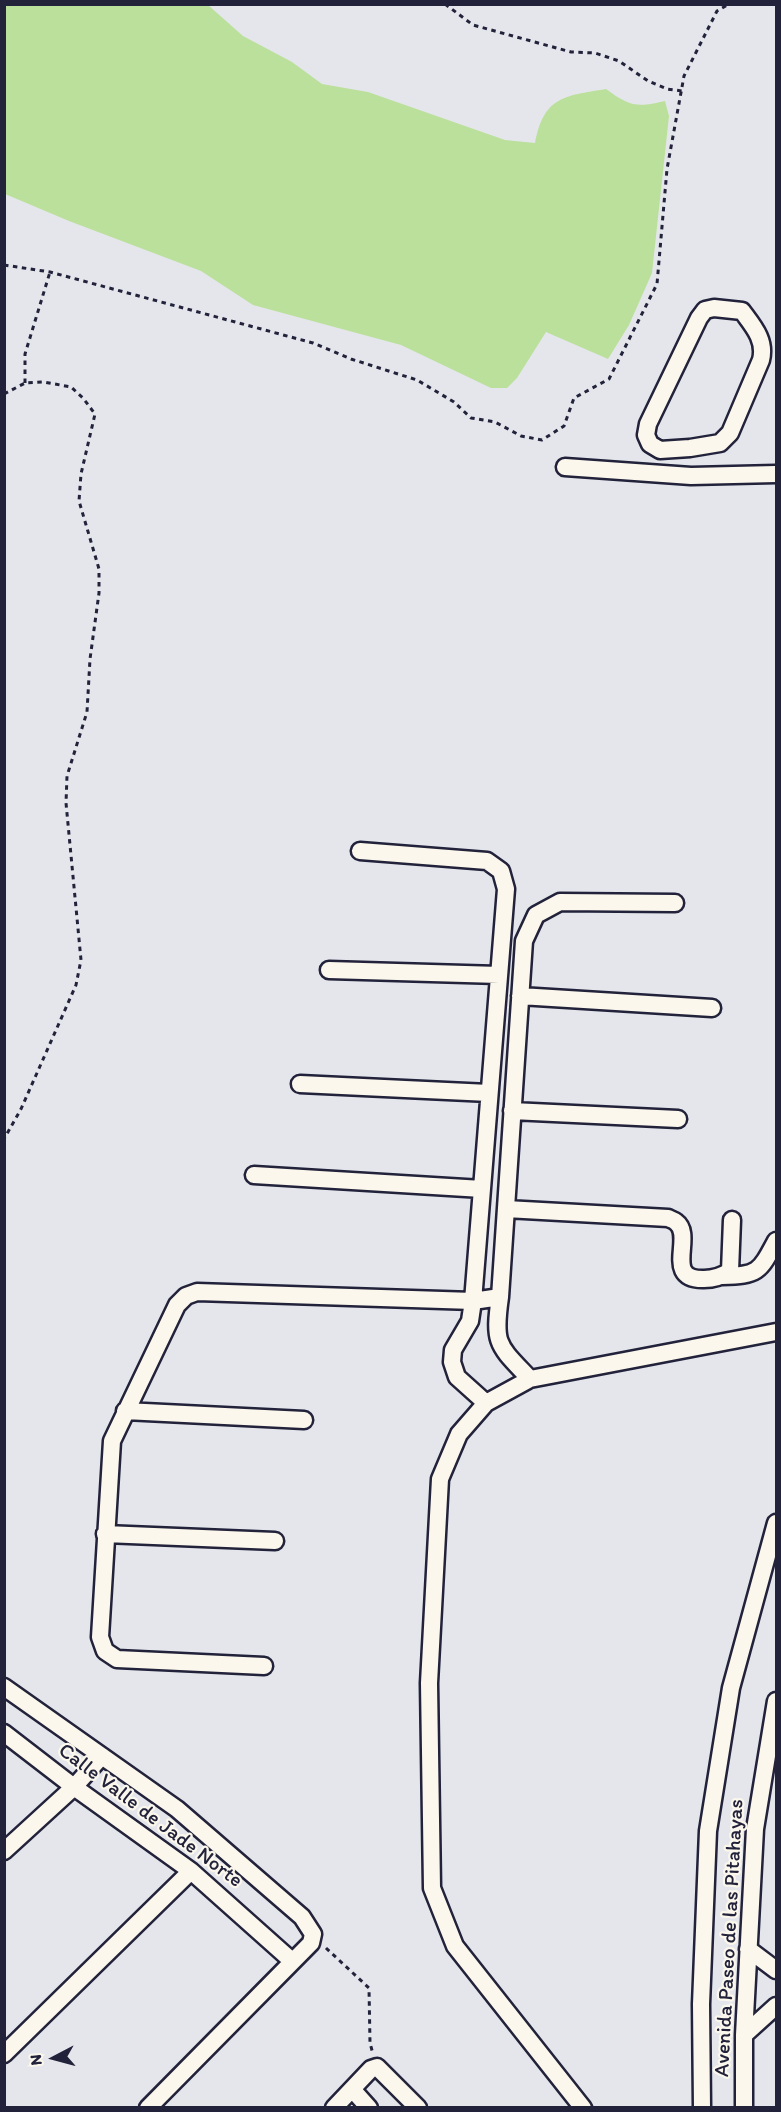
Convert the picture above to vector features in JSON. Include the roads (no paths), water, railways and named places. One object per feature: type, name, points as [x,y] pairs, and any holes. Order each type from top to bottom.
[{"type":"street","points":[[714,308],[742,311],[758,332],[763,349],[761,360],[730,433],[720,443],[690,448],[660,450],[650,444],[646,435],[648,424],[705,310],[714,308]]},
{"type":"street","points":[[690,448],[691,476]]},
{"type":"street","points":[[565,467],[691,476],[777,474]]},
{"type":"street","points":[[360,851],[487,861],[501,872],[506,889],[473,1301],[470,1322],[453,1350],[452,1362],[458,1377],[486,1403]]},
{"type":"street","points":[[530,1379],[501,1348],[496,1326],[500,1297],[524,941],[536,915],[560,902],[675,903]]},
{"type":"street","points":[[330,970],[499,975]]},
{"type":"street","points":[[520,996],[712,1008]]},
{"type":"street","points":[[300,1084],[489,1093]]},
{"type":"street","points":[[512,1111],[678,1119]]},
{"type":"street","points":[[254,1175],[482,1189]]},
{"type":"street","points":[[506,1209],[668,1218],[678,1222],[683,1232],[681,1264],[686,1275],[696,1279],[750,1275],[765,1263],[777,1241]]},
{"type":"street","points":[[722,1276],[730,1270],[732,1220]]},
{"type":"street","points":[[264,1666],[117,1659],[105,1651],[100,1637],[112,1441],[177,1305],[186,1296],[197,1292],[473,1301],[500,1297]]},
{"type":"street","points":[[583,2108],[455,1946],[432,1888],[429,1683],[440,1479],[459,1434],[486,1403],[530,1379],[777,1332]]},
{"type":"street","points":[[125,1411],[304,1420]]},
{"type":"street","name":"Avenida Paseo de las Pitahayas","points":[[702,2108],[701,2004],[708,1831],[731,1688],[777,1523]]},
{"type":"street","points":[[105,1534],[275,1541]]},
{"type":"street","name":"Calle Valle de Jade Norte","points":[[4,1687],[177,1809],[302,1917],[313,1934],[310,1943],[292,1961],[191,1871],[74,1787],[4,1733]]},
{"type":"street","name":"Avenida Paseo de las Pitahayas","points":[[744,2108],[744,2035],[755,1829],[777,1701]]},
{"type":"street","points":[[4,1851],[74,1787],[102,1756]]},
{"type":"street","points":[[4,2054],[191,1871]]},
{"type":"street","points":[[748,1949],[777,1970]]},
{"type":"street","points":[[148,2108],[292,1961]]},
{"type":"street","points":[[744,2035],[777,2006]]},
{"type":"street","points":[[334,2108],[371,2069],[376,2067],[418,2108]]},
{"type":"street","points":[[352,2089],[369,2108]]}]
